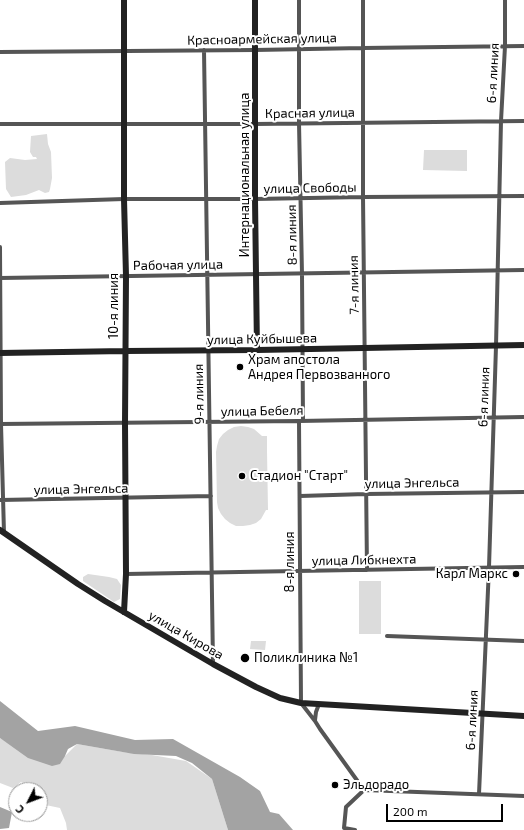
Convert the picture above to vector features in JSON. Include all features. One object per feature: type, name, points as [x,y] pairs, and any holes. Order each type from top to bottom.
[{"type":"street","name":"10-я линия","points":[[124,0],[124,199],[126,276],[126,574],[124,612]]},
{"type":"street","name":"Интернациональная улица","points":[[255,0],[257,350]]},
{"type":"street","name":"8-я линия","points":[[299,0],[299,124],[302,274],[300,496],[301,703]]},
{"type":"street","name":"7-я линия","points":[[363,0],[363,197],[367,570]]},
{"type":"street","name":"6-я линия","points":[[479,794],[492,492],[501,121],[505,46],[505,0]]},
{"type":"street","name":"Красноармейская улица","points":[[0,52],[524,46]]},
{"type":"street","name":"9-я линия","points":[[204,50],[211,496],[210,573],[214,664]]},
{"type":"street","name":"Красная улица","points":[[0,124],[299,124],[524,121]]},
{"type":"street","name":"улица Свободы","points":[[0,203],[124,199],[524,196]]},
{"type":"street","points":[[0,247],[0,424],[2,531]]},
{"type":"street","name":"Рабочая улица","points":[[0,278],[524,270]]},
{"type":"street","name":"улица Куйбышева","points":[[1,353],[302,350],[524,345]]},
{"type":"street","name":"улица Бебеля","points":[[0,424],[524,417]]},
{"type":"street","name":"улица Энгельса","points":[[300,496],[524,492]]},
{"type":"street","name":"улица Энгельса","points":[[1,500],[211,496]]},
{"type":"street","name":"улица Кирова","points":[[2,531],[78,584],[124,612],[214,664],[280,698],[301,703],[524,716]]},
{"type":"street","name":"улица Либкнехта","points":[[210,573],[524,567]]},
{"type":"street","points":[[126,574],[210,573]]},
{"type":"street","points":[[387,636],[524,640]]},
{"type":"street","points":[[301,703],[364,790]]},
{"type":"street","points":[[315,721],[318,704]]},
{"type":"street","points":[[355,830],[344,828],[346,807],[364,790],[524,796]]},
{"type":"shaded area","points":[[47,134],[51,152],[52,178],[49,192],[45,193],[39,190],[26,195],[11,197],[6,189],[5,162],[10,158],[25,160],[37,159],[36,157],[33,157],[30,152],[31,136]]},
{"type":"shaded area","points":[[424,150],[467,150],[467,171],[423,170]]},
{"type":"shaded area","name":"Стадион \"Старт\"","points":[[241,426],[254,429],[262,436],[267,436],[268,510],[266,510],[261,519],[256,523],[236,526],[225,519],[218,508],[216,452],[219,439],[223,434],[234,427]]},
{"type":"shaded area","points":[[88,574],[117,579],[121,585],[120,599],[114,602],[83,581],[83,577]]},
{"type":"shaded area","points":[[359,581],[381,581],[381,634],[359,634]]},
{"type":"shaded area","points":[[251,641],[266,641],[265,650],[250,649]]},
{"type":"shaded area","points":[[0,701],[38,731],[75,726],[135,740],[173,739],[240,777],[260,791],[270,812],[279,814],[293,830],[228,830],[212,779],[192,763],[176,756],[134,754],[77,744],[68,749],[60,764],[52,766],[28,758],[0,738]]},
{"type":"shaded area","points":[[0,738],[38,761],[65,756],[77,744],[186,761],[212,779],[228,830],[67,830],[60,808],[48,805],[48,782],[8,782],[8,786],[0,783]]},
{"type":"shaded area","points":[[0,807],[8,810],[8,822],[10,822],[9,828],[0,829]]},
{"type":"place","name":"Храм апостола Андрея Первозванного","points":[[240,367]]},
{"type":"place","name":"Стадион \"Старт\"","points":[[242,476]]},
{"type":"place","name":"Карл Маркс","points":[[516,574]]},
{"type":"place","name":"Поликлиника №1","points":[[245,658]]},
{"type":"place","name":"Эльдорадо","points":[[335,785]]}]
